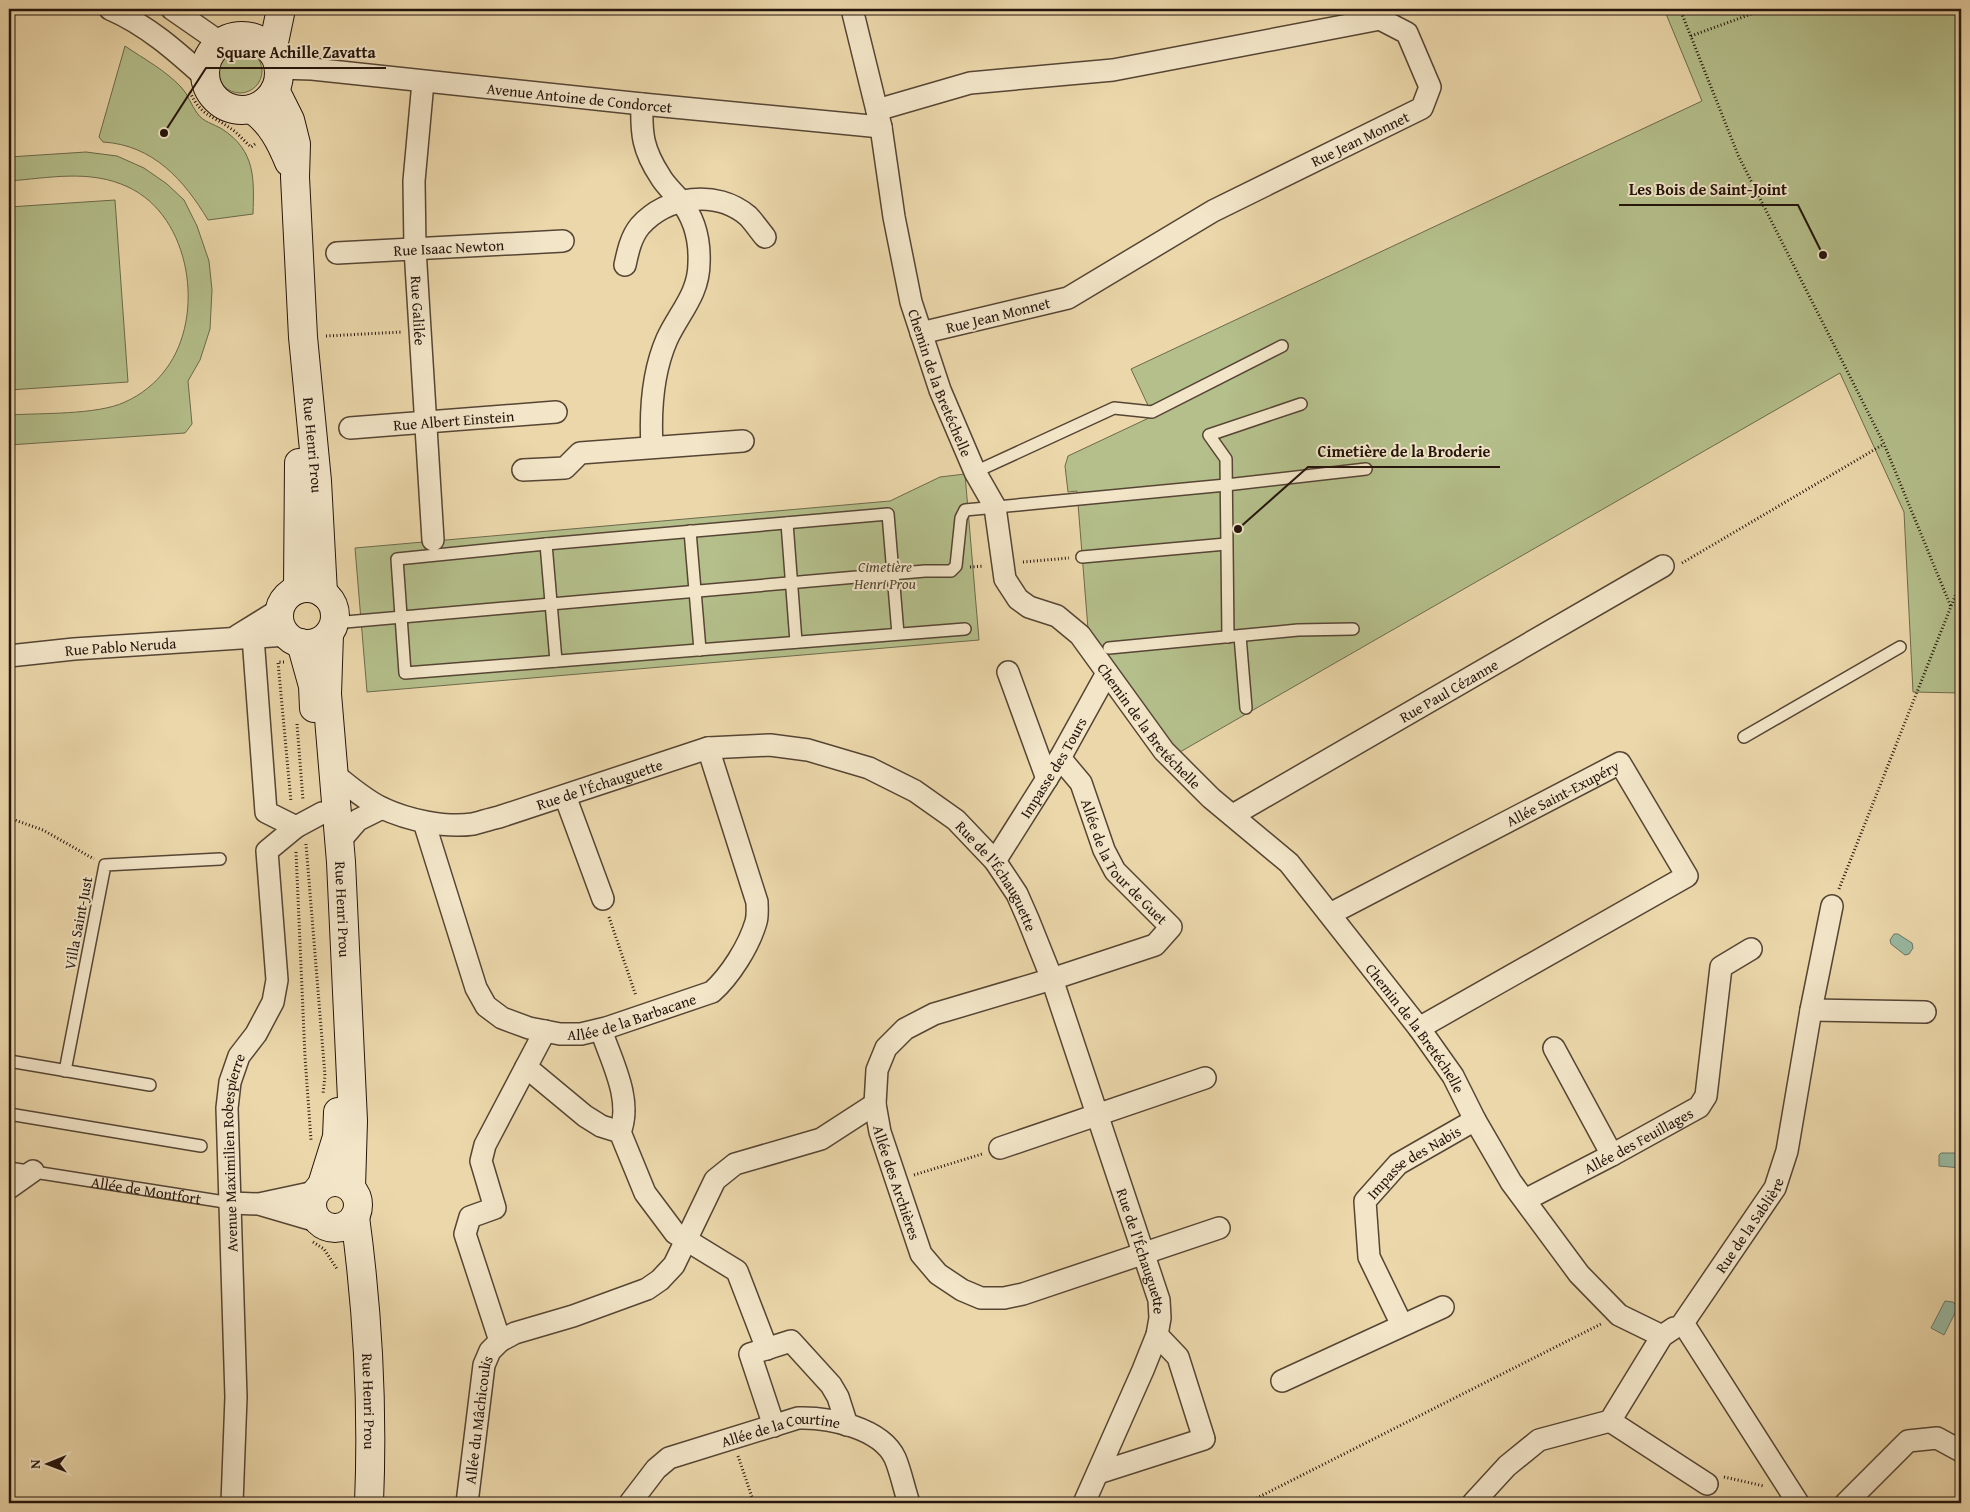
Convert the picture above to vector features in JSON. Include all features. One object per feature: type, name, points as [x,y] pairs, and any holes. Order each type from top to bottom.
[{"type":"street","points":[[110,9],[151,32],[175,50],[206,78]]},
{"type":"street","points":[[172,9],[233,40],[260,41],[275,70]]},
{"type":"street","points":[[272,9],[233,40],[214,50],[208,58],[205,68],[209,90],[217,100],[227,107],[239,110],[252,109],[269,99],[275,70],[281,9]]},
{"type":"street","name":"Chemin de la Bretéchelle","points":[[852,9],[879,118],[894,217],[912,302],[940,390],[975,472],[995,507],[1005,579],[1018,599],[1029,607],[1057,616],[1080,635],[1164,751],[1211,798],[1289,863],[1419,1028],[1453,1076],[1475,1120],[1511,1182],[1579,1274],[1619,1315],[1662,1336]]},
{"type":"street","name":"Rue Jean Monnet","points":[[879,118],[970,83],[1113,70],[1380,19],[1407,33],[1430,87],[1422,108],[1213,211],[1068,298],[922,333]]},
{"type":"street","name":"Avenue Antoine de Condorcet","points":[[275,70],[312,69],[642,104],[879,118]]},
{"type":"street","name":"Rue Henri Prou","points":[[275,70],[296,144],[295,177],[311,591]]},
{"type":"street","name":"Rue Galilée","points":[[423,82],[414,181],[415,249],[433,540]]},
{"type":"street","points":[[642,104],[641,131],[648,154],[660,178],[690,214],[696,234],[699,264],[695,288],[687,306],[667,339],[658,365],[652,394],[652,448]]},
{"type":"street","name":"Rue Henri Prou","points":[[252,109],[264,118],[274,130],[295,177]]},
{"type":"street","points":[[625,265],[629,247],[639,227],[654,213],[680,200],[697,198],[714,200],[731,206],[747,216],[765,236]]},
{"type":"street","name":"Rue Isaac Newton","points":[[337,253],[563,241]]},
{"type":"street","name":"Rue Henri Prou","points":[[300,296],[317,481],[311,591]]},
{"type":"street","name":"Rue Albert Einstein","points":[[350,428],[556,412]]},
{"type":"street","points":[[523,470],[565,468],[580,453],[744,441]]},
{"type":"street","name":"Rue Paul Cézanne","points":[[1233,815],[1663,566]]},
{"type":"street","points":[[311,591],[334,608],[331,628],[316,642],[289,638],[283,601],[290,594],[311,591]]},
{"type":"street","name":"Rue Henri Prou","points":[[331,628],[327,694],[334,774],[353,1121],[351,1187]]},
{"type":"street","points":[[243,638],[266,812],[297,830]]},
{"type":"street","name":"Rue Pablo Neruda","points":[[9,656],[243,638],[289,638]]},
{"type":"street","name":"Rue Henri Prou","points":[[289,638],[313,686],[313,809],[336,992],[340,1066],[337,1137],[319,1188]]},
{"type":"street","points":[[1008,672],[1047,779]]},
{"type":"street","name":"Impasse des Tours","points":[[995,861],[1060,758],[1107,673]]},
{"type":"street","name":"Rue de l'Échauguette","points":[[334,774],[382,808],[424,822],[446,825],[472,824],[499,817],[708,748],[770,745],[808,750],[869,768],[916,791],[956,820],[995,861],[1017,894],[1052,979],[1159,1300],[1160,1318],[1157,1334],[1084,1503]]},
{"type":"street","name":"Allée de la Barbacane","points":[[424,822],[476,988],[486,1006],[502,1018],[544,1031],[560,1034],[581,1034],[601,1030],[712,992],[725,981],[750,937],[757,920],[757,902],[754,888],[708,748]]},
{"type":"street","name":"Allée de la Tour de Guet","points":[[1052,979],[1155,945],[1171,927],[1115,871],[1104,850],[1081,783],[1060,758]]},
{"type":"street","name":"Allée Saint-Exupéry","points":[[1330,914],[1620,763],[1687,876],[1419,1028]]},
{"type":"street","points":[[564,796],[602,899]]},
{"type":"street","points":[[338,842],[358,820],[382,808]]},
{"type":"street","name":"Avenue Maximilien Robespierre","points":[[232,1503],[236,1397],[227,1108],[230,1082],[239,1056],[256,1034],[273,1002],[277,980],[267,851],[297,830],[313,809]]},
{"type":"street","name":"Rue de la Sablière","points":[[1683,1323],[1775,1188],[1787,1150],[1811,1010],[1832,906]]},
{"type":"street","name":"Allée des Feuillages","points":[[1524,1200],[1612,1155],[1699,1107],[1706,1096],[1721,967],[1751,949]]},
{"type":"street","name":"Allée des Archières","points":[[1052,979],[934,1014],[905,1030],[886,1048],[877,1070],[875,1104],[880,1132],[921,1254],[938,1274],[962,1290],[981,1298],[1004,1298],[1023,1294],[1219,1228]]},
{"type":"street","points":[[1811,1010],[1925,1012]]},
{"type":"street","points":[[601,1030],[622,1092],[624,1123],[620,1132],[645,1193],[676,1233],[737,1271],[768,1349]]},
{"type":"street","name":"Allée du Mâchicoulis","points":[[500,1341],[465,1234],[470,1217],[496,1208],[481,1161],[485,1145],[544,1031]]},
{"type":"street","points":[[1554,1048],[1612,1155]]},
{"type":"street","points":[[526,1067],[585,1116],[601,1126],[620,1132]]},
{"type":"street","points":[[1000,1148],[1205,1078]]},
{"type":"street","name":"Allée du Mâchicoulis","points":[[467,1503],[484,1365],[490,1351],[500,1341],[515,1333],[573,1316],[647,1289],[660,1280],[674,1265],[715,1180],[726,1170],[735,1164],[820,1139],[875,1104]]},
{"type":"street","name":"Impasse des Nabis","points":[[1402,1325],[1369,1257],[1364,1201],[1398,1164],[1475,1120]]},
{"type":"street","points":[[9,1188],[33,1172]]},
{"type":"street","points":[[337,1181],[351,1187],[358,1198],[358,1211],[350,1223],[343,1227],[334,1228],[323,1224],[315,1217],[312,1205],[319,1188],[337,1181]]},
{"type":"street","name":"Allée de Montfort","points":[[260,1204],[319,1188]]},
{"type":"street","name":"Allée de Montfort","points":[[231,1203],[260,1204],[323,1224]]},
{"type":"street","name":"Rue Henri Prou","points":[[355,1217],[369,1345],[372,1422],[369,1503]]},
{"type":"street","name":"Rue Henri Prou","points":[[323,1224],[347,1258],[365,1301]]},
{"type":"street","points":[[1282,1381],[1443,1306]]},
{"type":"street","points":[[1473,1503],[1507,1466],[1539,1440],[1610,1421],[1662,1336],[1683,1323],[1795,1498]]},
{"type":"street","points":[[1098,1473],[1204,1439],[1178,1357],[1157,1334]]},
{"type":"street","points":[[774,1426],[750,1354],[792,1341],[831,1385],[838,1397],[847,1425]]},
{"type":"street","name":"Allée de la Courtine","points":[[630,1503],[656,1469],[669,1458],[798,1418],[814,1417],[847,1425],[873,1435],[886,1444],[894,1458],[909,1503]]},
{"type":"street","points":[[1610,1421],[1701,1481]]},
{"type":"street","points":[[1846,1503],[1908,1441],[1937,1438],[1961,1451]]},
{"type":"lane","points":[[975,472],[1114,408],[1152,412],[1282,346]]},
{"type":"lane","points":[[1246,708],[1234,636],[1226,544],[1226,459],[1209,435],[1301,404]]},
{"type":"lane","points":[[331,628],[401,617],[925,571],[945,572],[954,569],[957,562],[960,527],[965,510],[1226,485],[1366,468]]},
{"type":"lane","points":[[898,634],[888,514],[398,559],[405,673],[965,629]]},
{"type":"lane","points":[[787,523],[796,642]]},
{"type":"lane","points":[[690,531],[700,650]]},
{"type":"lane","points":[[546,544],[556,661]]},
{"type":"lane","points":[[1082,557],[1226,544]]},
{"type":"lane","points":[[1110,648],[1298,630],[1353,629]]},
{"type":"lane","points":[[1744,737],[1900,647]]},
{"type":"lane","name":"Villa Saint-Just","points":[[65,1071],[105,866],[220,859]]},
{"type":"lane","points":[[9,1061],[150,1085]]},
{"type":"lane","points":[[9,1114],[201,1146]]},
{"type":"lane","name":"Allée de Montfort","points":[[9,1168],[231,1203]]},
{"type":"path","points":[[1680,9],[1738,155],[1884,444],[1951,608]]},
{"type":"path","points":[[1691,36],[1765,9]]},
{"type":"path","points":[[303,337],[420,331]]},
{"type":"path","points":[[1663,566],[1676,566],[1884,444]]},
{"type":"path","points":[[972,567],[1082,557]]},
{"type":"path","points":[[1832,906],[1961,581]]},
{"type":"path","points":[[289,638],[278,662],[325,1076],[323,1100]]},
{"type":"path","points":[[297,720],[313,809]]},
{"type":"path","points":[[9,818],[43,830],[105,866]]},
{"type":"path","points":[[297,830],[305,1057],[311,1146],[314,1136]]},
{"type":"path","points":[[602,899],[643,1016]]},
{"type":"path","points":[[896,1181],[1000,1148]]},
{"type":"path","points":[[1247,1503],[1619,1315]]},
{"type":"path","points":[[732,1439],[754,1503]]},
{"type":"path","points":[[1701,1481],[1712,1474],[1795,1498]]},
{"type":"green space","points":[[1664,9],[1961,9],[1961,693],[1913,692],[1904,512],[1840,373],[1173,756],[1088,629],[1077,491],[1068,492],[1065,466],[1068,456],[1153,416],[1131,369],[1702,101]]},
{"type":"green space","points":[[125,46],[175,81],[188,96],[199,116],[222,129],[241,147],[247,156],[253,178],[253,214],[208,220],[188,191],[165,167],[152,157],[121,145],[103,142],[99,137]]},
{"type":"green space","points":[[244,49],[256,55],[261,62],[261,80],[256,87],[249,92],[236,93],[228,90],[221,83],[218,67],[221,59],[228,52]]},
{"type":"green space","points":[[86,152],[117,156],[144,168],[167,184],[184,200],[197,226],[209,261],[212,290],[210,329],[200,360],[188,381],[192,424],[185,433],[9,445],[9,415],[68,413],[100,409],[125,402],[142,392],[153,384],[166,369],[178,347],[186,322],[188,296],[186,269],[178,243],[166,220],[149,201],[128,187],[114,181],[99,178],[69,176],[9,181],[9,157]]},
{"type":"green space","points":[[115,200],[128,382],[9,390],[9,207]]},
{"type":"green space","name":"Cimetière Henri Prou","points":[[965,474],[979,640],[367,692],[355,548],[890,501],[940,477]]},
{"type":"shaded area","points":[[1894,934],[1898,934],[1912,943],[1913,948],[1909,954],[1905,955],[1891,944],[1890,940]]},
{"type":"shaded area","points":[[1941,1153],[1961,1153],[1961,1168],[1939,1166],[1939,1155]]},
{"type":"shaded area","points":[[1945,1301],[1953,1302],[1958,1307],[1944,1335],[1931,1328]]},
{"type":"place","name":"Square Achille Zavatta","points":[[164,133]]},
{"type":"place","name":"Les Bois de Saint-Joint","points":[[1823,255]]},
{"type":"place","name":"Cimetière de la Broderie","points":[[1238,529]]}]
